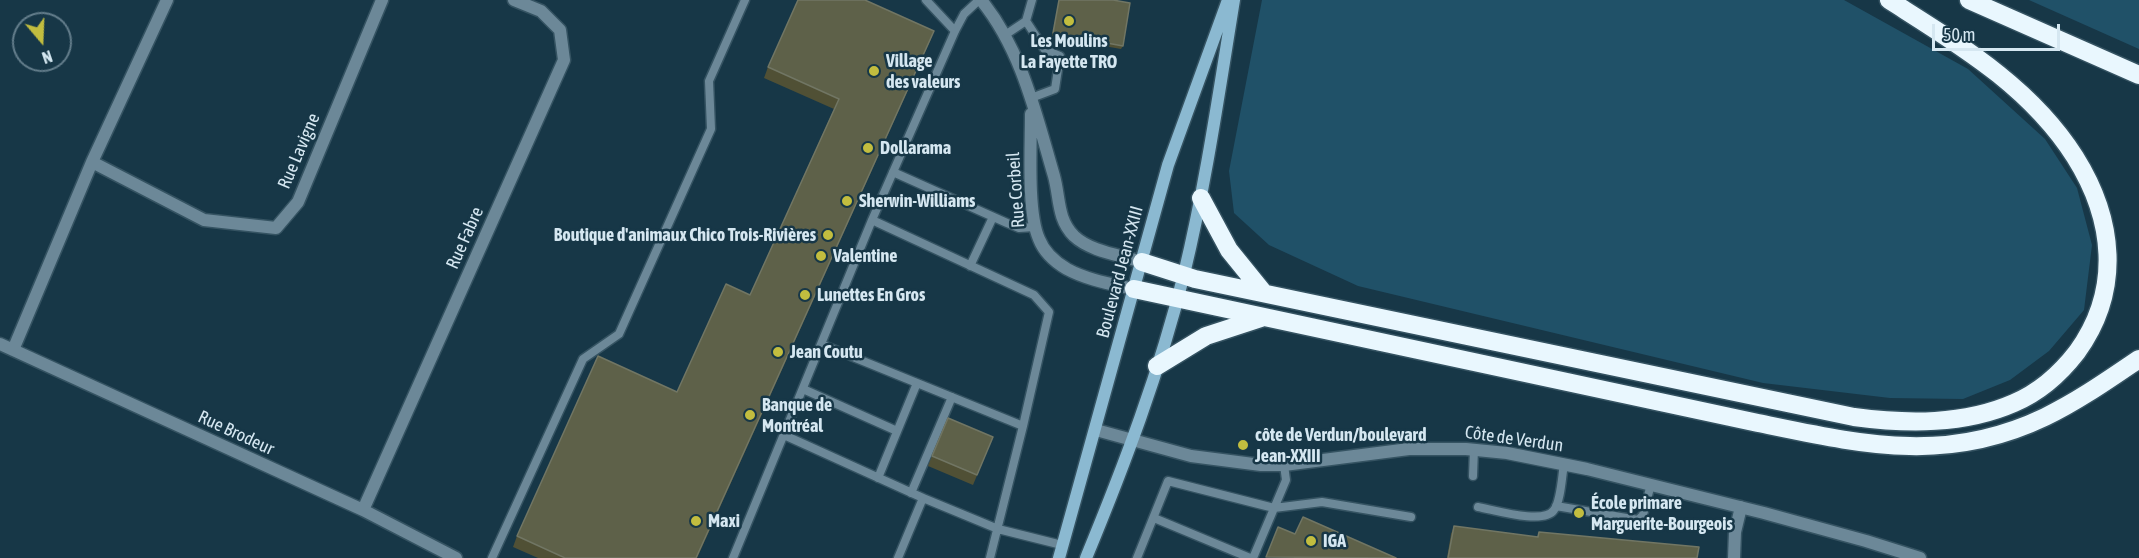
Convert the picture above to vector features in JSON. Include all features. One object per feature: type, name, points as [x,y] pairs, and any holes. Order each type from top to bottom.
[{"type":"highway","points":[[1142,262],[1184,275],[1854,417],[1906,422],[1941,420],[1981,414],[2015,403],[2038,391],[2060,372],[2091,330],[2107,279],[2108,248],[2103,219],[2093,190],[2074,155],[2034,105],[1985,63],[1889,0]]},
{"type":"highway","points":[[1969,0],[2139,75]]},
{"type":"highway","points":[[1201,198],[1229,250],[1263,292]]},
{"type":"highway","points":[[1134,289],[1758,423],[1895,447],[1949,445],[2007,432],[2073,402],[2139,359]]},
{"type":"highway","points":[[1157,366],[1206,336],[1261,317]]},
{"type":"street","points":[[13,350],[92,162],[167,0]]},
{"type":"street","name":"Rue Lavigne","points":[[92,162],[204,220],[276,228],[298,202],[382,0]]},
{"type":"street","name":"Rue Fabre","points":[[363,510],[564,60],[560,30],[541,11],[514,0]]},
{"type":"street","name":"Rue Corbeil","points":[[980,0],[1005,35],[1017,59],[1055,181],[1060,213],[1069,230],[1091,246],[1142,262]]},
{"type":"street","name":"Boulevard Jean-XXIII","points":[[1060,552],[1096,430],[1168,165],[1228,0]]},
{"type":"street","points":[[1086,558],[1132,440],[1184,275],[1201,198],[1234,0]]},
{"type":"street","name":"Rue Corbeil","points":[[1031,98],[1032,197],[1035,227],[1041,244],[1064,267],[1082,275],[1134,289]]},
{"type":"street","name":"Rue Brodeur","points":[[0,344],[363,510],[456,558]]},
{"type":"street","name":"Côte de Verdun","points":[[1096,430],[1191,456],[1255,465],[1284,465],[1409,449],[1474,449],[1507,453],[1651,484],[1866,540],[1920,558]]},
{"type":"street","points":[[1734,558],[1741,507]]},
{"type":"lane","points":[[492,558],[583,358],[619,334],[711,129],[709,81],[745,0]]},
{"type":"lane","points":[[926,0],[955,31]]},
{"type":"lane","points":[[733,558],[872,220],[955,31],[964,14],[980,0]]},
{"type":"lane","points":[[1005,35],[1026,21],[1032,0]]},
{"type":"lane","points":[[1026,21],[1045,50],[1060,56],[1055,89],[1031,98]]},
{"type":"lane","points":[[893,172],[1019,228],[1035,227]]},
{"type":"lane","points":[[970,266],[993,217]]},
{"type":"lane","points":[[872,220],[1034,295],[1049,312],[990,558]]},
{"type":"lane","points":[[821,344],[1023,426]]},
{"type":"lane","points":[[878,478],[917,383]]},
{"type":"lane","points":[[803,388],[897,431]]},
{"type":"lane","points":[[911,492],[952,397]]},
{"type":"lane","points":[[784,435],[923,498],[1060,552]]},
{"type":"lane","points":[[1473,476],[1474,449]]},
{"type":"lane","points":[[1478,507],[1538,517],[1549,514],[1556,506],[1564,464]]},
{"type":"lane","points":[[1154,518],[1252,558],[1286,480],[1284,465]]},
{"type":"lane","points":[[1137,558],[1168,481],[1274,508],[1322,502],[1411,517]]},
{"type":"lane","points":[[1556,506],[1638,520],[1643,515],[1651,484]]},
{"type":"lane","points":[[898,558],[923,498]]},
{"type":"shaded area","points":[[1262,0],[1844,0],[1968,69],[2045,139],[2077,188],[2092,245],[2084,310],[2049,351],[2010,380],[1963,399],[1890,398],[1763,383],[1358,286],[1269,245],[1234,213],[1229,171]]},
{"type":"shaded area","points":[[2029,0],[2139,0],[2139,49]]},
{"type":"building","points":[[798,0],[865,0],[934,31],[696,558],[565,558],[517,536],[598,356],[677,392],[726,284],[750,295],[839,99],[768,67]]},
{"type":"building","points":[[1059,0],[1113,0],[1130,3],[1123,46],[1053,33]]},
{"type":"building","points":[[948,418],[993,437],[977,475],[932,456]]},
{"type":"building","points":[[1303,517],[1396,558],[1266,557],[1278,527],[1295,534]]},
{"type":"building","points":[[1454,526],[1538,537],[1539,532],[1699,547],[1697,558],[1448,558]]},
{"type":"place","name":"Les Moulins La Fayette TRO","points":[[1069,21]]},
{"type":"place","name":"Village des valeurs","points":[[874,71]]},
{"type":"place","name":"Dollarama","points":[[868,148]]},
{"type":"place","name":"Sherwin-Williams","points":[[847,201]]},
{"type":"place","name":"Boutique d'animaux Chico Trois-Rivières","points":[[828,235]]},
{"type":"place","name":"Valentine","points":[[821,256]]},
{"type":"place","name":"Lunettes En Gros","points":[[805,295]]},
{"type":"place","name":"Jean Coutu","points":[[778,352]]},
{"type":"place","name":"Banque de Montréal","points":[[750,415]]},
{"type":"place","name":"côte de Verdun/boulevard Jean-XXIII","points":[[1243,445]]},
{"type":"place","name":"École primare Marguerite-Bourgeois","points":[[1579,513]]},
{"type":"place","name":"Maxi","points":[[696,521]]},
{"type":"place","name":"IGA","points":[[1311,541]]}]
